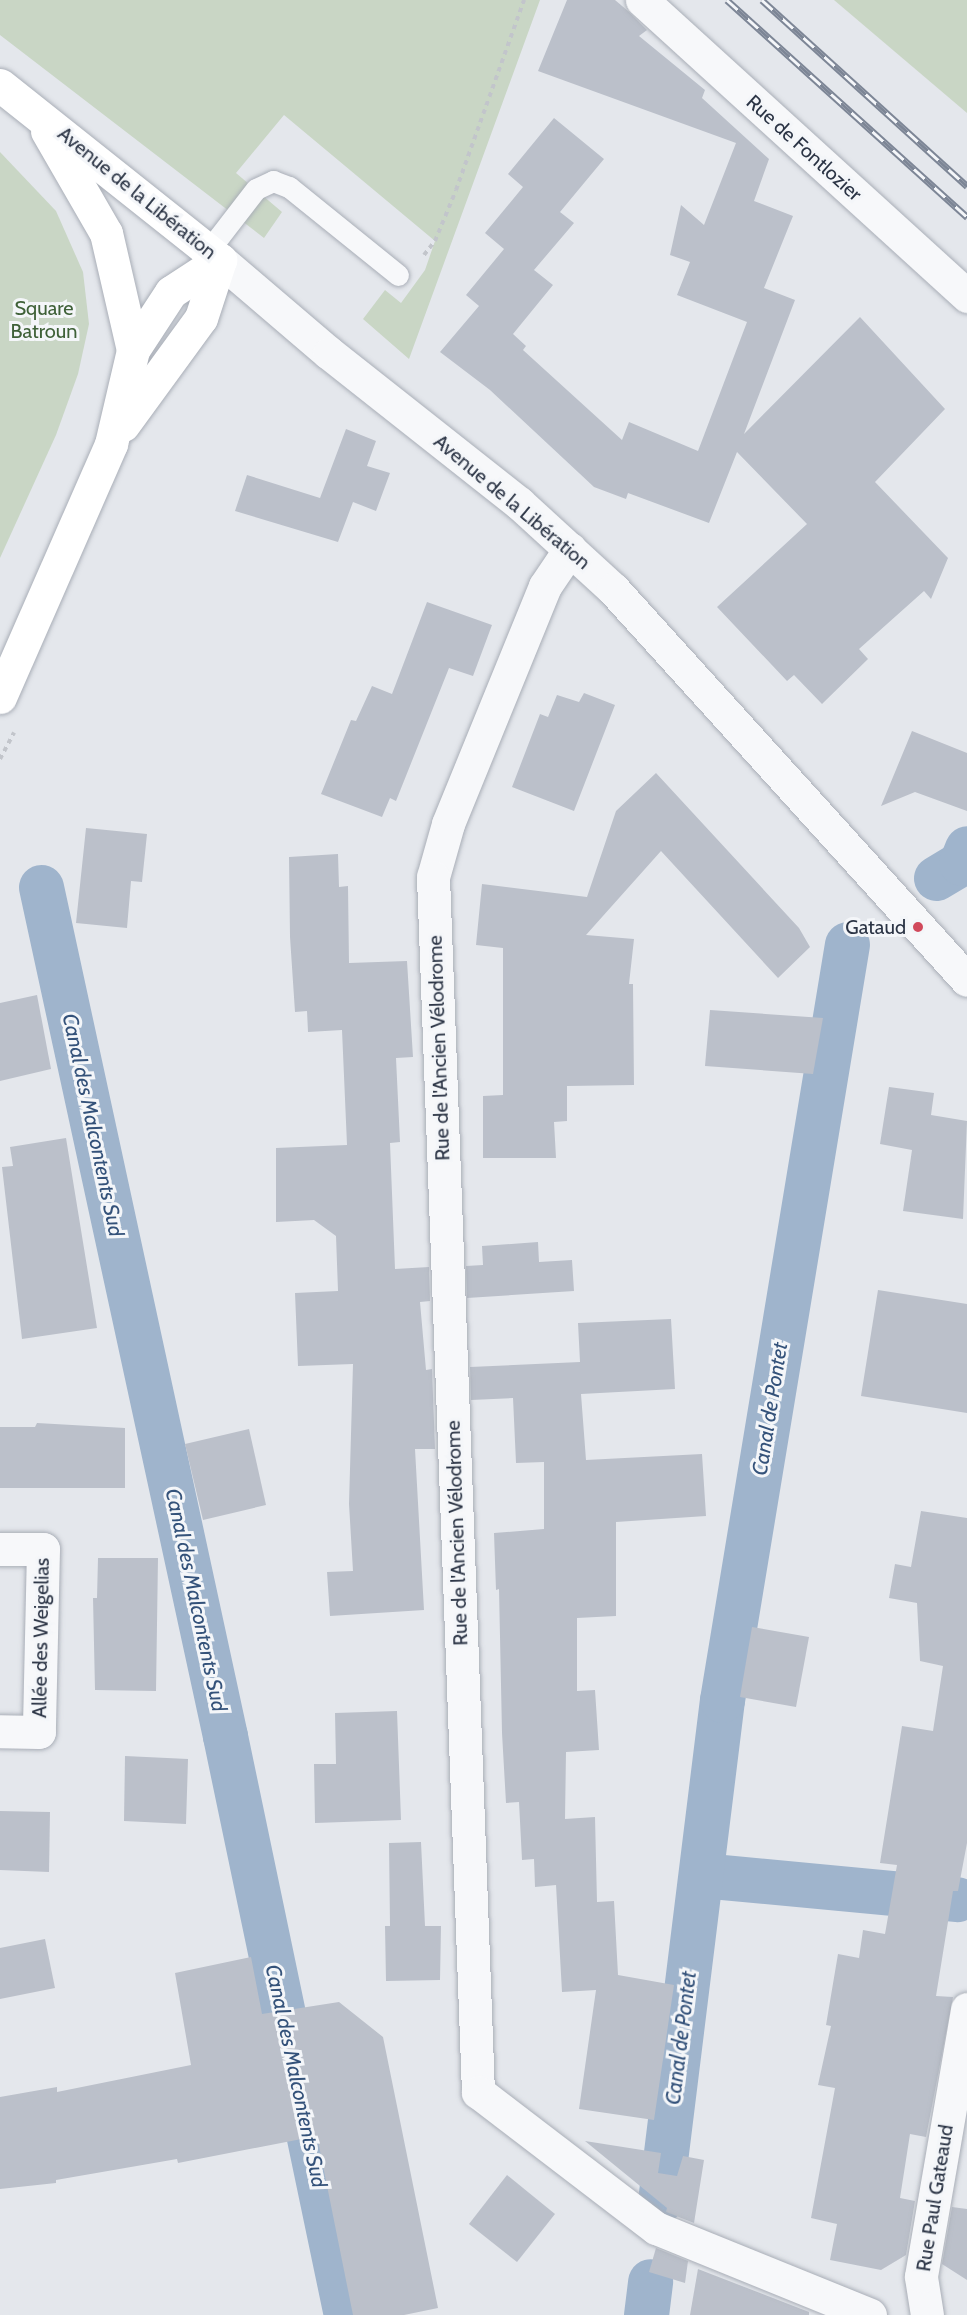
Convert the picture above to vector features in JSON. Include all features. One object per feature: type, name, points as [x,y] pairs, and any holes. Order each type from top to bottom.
[{"type":"main road","name":"Avenue de la Libération","points":[[0,85],[34,109],[214,255]]},
{"type":"main road","points":[[34,109],[106,234],[133,350]]},
{"type":"main road","points":[[111,444],[133,350],[171,292],[214,255]]},
{"type":"main road","points":[[0,697],[9,658],[111,444],[201,318],[214,255]]},
{"type":"street","name":"Rue de Fontlozier","points":[[642,0],[967,296]]},
{"type":"street","name":"Avenue de la Libération","points":[[214,255],[570,549],[649,624],[967,980]]},
{"type":"street","name":"Rue de l'Ancien Vélodrome","points":[[570,549],[545,586],[448,824],[433,877],[478,2092],[656,2228],[870,2315]]},
{"type":"street","name":"Allée des Weigelias","points":[[0,1549],[44,1549],[39,1732],[0,1731]]},
{"type":"street","name":"Rue Paul Gateaud","points":[[927,2315],[921,2276],[967,2009]]},
{"type":"lane","points":[[214,255],[256,189],[273,181],[290,187],[398,275]]},
{"type":"path","points":[[398,275],[417,264],[435,241],[525,0]]},
{"type":"green space","points":[[0,0],[540,0],[409,359],[363,319],[385,290],[401,303],[425,270],[435,241],[284,115],[236,173],[282,212],[264,238],[0,35]]},
{"type":"green space","points":[[834,0],[967,0],[967,113]]},
{"type":"green space","name":"Square Batroun","points":[[0,152],[56,211],[83,272],[89,324],[78,374],[56,435],[0,558]]},
{"type":"building","points":[[567,0],[615,0],[628,11],[647,30],[639,36],[705,90],[702,98],[769,159],[754,201],[793,216],[764,288],[795,300],[744,434],[860,317],[945,409],[875,482],[948,558],[931,599],[924,591],[859,649],[868,659],[822,704],[794,675],[787,681],[717,607],[807,524],[737,452],[709,523],[628,493],[626,499],[594,487],[490,390],[440,352],[479,306],[466,295],[504,249],[485,233],[523,187],[508,174],[554,118],[604,159],[560,212],[574,223],[534,270],[553,285],[513,334],[526,346],[523,350],[622,440],[629,422],[698,451],[747,322],[677,295],[690,262],[670,255],[681,205],[704,225],[736,143],[538,71]]},
{"type":"building","points":[[346,429],[376,441],[367,466],[390,473],[376,511],[353,502],[338,542],[235,511],[247,475],[320,498]]},
{"type":"building","points":[[427,602],[492,625],[473,676],[449,668],[396,801],[390,798],[382,817],[321,794],[351,720],[356,721],[372,686],[392,694]]},
{"type":"building","points":[[584,693],[615,705],[574,811],[512,787],[540,714],[548,717],[557,695],[579,702]]},
{"type":"building","points":[[912,731],[967,753],[967,811],[915,792],[881,806]]},
{"type":"building","points":[[656,773],[799,928],[810,947],[778,978],[661,851],[586,935],[634,939],[629,984],[633,984],[634,1085],[567,1086],[567,1121],[554,1122],[556,1158],[483,1158],[483,1096],[503,1095],[503,948],[476,945],[482,884],[587,897],[616,811]]},
{"type":"building","points":[[86,828],[147,834],[142,882],[131,881],[127,928],[76,923]]},
{"type":"building","points":[[338,854],[339,887],[348,886],[349,963],[407,961],[413,1057],[396,1058],[400,1142],[390,1143],[395,1269],[429,1267],[430,1301],[420,1302],[426,1370],[432,1369],[435,1449],[415,1449],[424,1610],[330,1616],[327,1572],[353,1571],[349,1504],[353,1364],[298,1366],[295,1293],[338,1291],[336,1236],[314,1220],[276,1222],[276,1148],[347,1145],[342,1030],[308,1032],[307,1011],[295,1012],[290,937],[289,857]]},
{"type":"building","points":[[37,995],[51,1069],[0,1081],[0,1003]]},
{"type":"building","points":[[710,1010],[823,1018],[813,1074],[705,1066]]},
{"type":"building","points":[[889,1087],[934,1093],[931,1115],[967,1121],[963,1219],[903,1211],[912,1150],[880,1144]]},
{"type":"building","points":[[66,1138],[97,1328],[22,1339],[2,1167],[13,1166],[10,1147]]},
{"type":"building","points":[[538,1242],[539,1262],[572,1260],[574,1291],[467,1298],[466,1266],[483,1265],[482,1246]]},
{"type":"building","points":[[878,1290],[967,1304],[967,1413],[861,1396]]},
{"type":"building","points":[[671,1319],[675,1389],[581,1394],[586,1460],[702,1454],[706,1516],[616,1522],[616,1616],[577,1618],[577,1691],[595,1690],[599,1750],[566,1752],[565,1819],[595,1817],[597,1902],[614,1901],[618,1975],[674,1985],[654,2120],[579,2109],[596,1990],[562,1992],[556,1885],[535,1887],[534,1859],[522,1860],[519,1802],[506,1803],[502,1733],[499,1589],[496,1590],[494,1533],[544,1529],[544,1462],[516,1463],[513,1398],[471,1400],[470,1367],[580,1362],[578,1323]]},
{"type":"building","points":[[37,1423],[125,1428],[125,1488],[0,1488],[0,1427],[35,1427]]},
{"type":"building","points":[[249,1429],[266,1505],[203,1520],[185,1444]]},
{"type":"building","points":[[921,1511],[967,1518],[967,1843],[958,1891],[953,1891],[936,1996],[953,1997],[926,2137],[910,2134],[900,2198],[915,2201],[906,2255],[881,2270],[830,2260],[837,2224],[811,2218],[835,2088],[818,2085],[831,2026],[826,2025],[838,1954],[859,1958],[863,1930],[885,1934],[897,1865],[880,1863],[902,1726],[933,1731],[943,1666],[920,1661],[917,1603],[889,1598],[895,1564],[911,1567]]},
{"type":"building","points":[[98,1558],[158,1558],[156,1691],[95,1690],[93,1598],[97,1598]]},
{"type":"building","points":[[752,1627],[809,1637],[796,1707],[740,1697]]},
{"type":"building","points":[[397,1711],[401,1820],[315,1823],[314,1764],[336,1764],[335,1713]]},
{"type":"building","points":[[125,1756],[188,1759],[186,1824],[124,1821]]},
{"type":"building","points":[[0,1811],[50,1812],[49,1872],[0,1870]]},
{"type":"building","points":[[421,1842],[425,1926],[441,1926],[440,1980],[386,1981],[385,1926],[390,1926],[389,1843]]},
{"type":"building","points":[[45,1939],[55,1988],[0,1999],[0,1948]]},
{"type":"building","points":[[251,1957],[262,2014],[339,2002],[383,2037],[438,2308],[404,2315],[353,2315],[317,2136],[178,2163],[177,2159],[56,2180],[56,2183],[0,2189],[0,2097],[57,2087],[57,2092],[191,2065],[175,1973]]},
{"type":"building","points":[[585,2141],[661,2153],[658,2173],[677,2176],[683,2156],[704,2160],[694,2223],[666,2212],[667,2208]]},
{"type":"building","points":[[507,2175],[555,2214],[517,2262],[469,2224]]},
{"type":"building","points":[[952,2207],[967,2209],[967,2280],[942,2264]]},
{"type":"building","points":[[656,2248],[688,2261],[685,2283],[649,2272]]},
{"type":"building","points":[[698,2269],[809,2312],[809,2315],[690,2315]]},
{"type":"waterway","name":"Canal de Pontet","points":[[936,878],[961,863],[967,848]]},
{"type":"waterway","name":"Canal des Malcontents Sud","points":[[41,887],[225,1736],[346,2315]]},
{"type":"waterway","name":"Canal de Pontet","points":[[660,2201],[722,1700],[847,944]]},
{"type":"waterway","name":"Canal de Pontet","points":[[701,1875],[957,1899]]},
{"type":"waterway","points":[[646,2315],[650,2281]]},
{"type":"railway","points":[[727,0],[967,217]]},
{"type":"railway","points":[[762,0],[967,186]]},
{"type":"place","name":"Gataud","points":[[918,927]]}]
